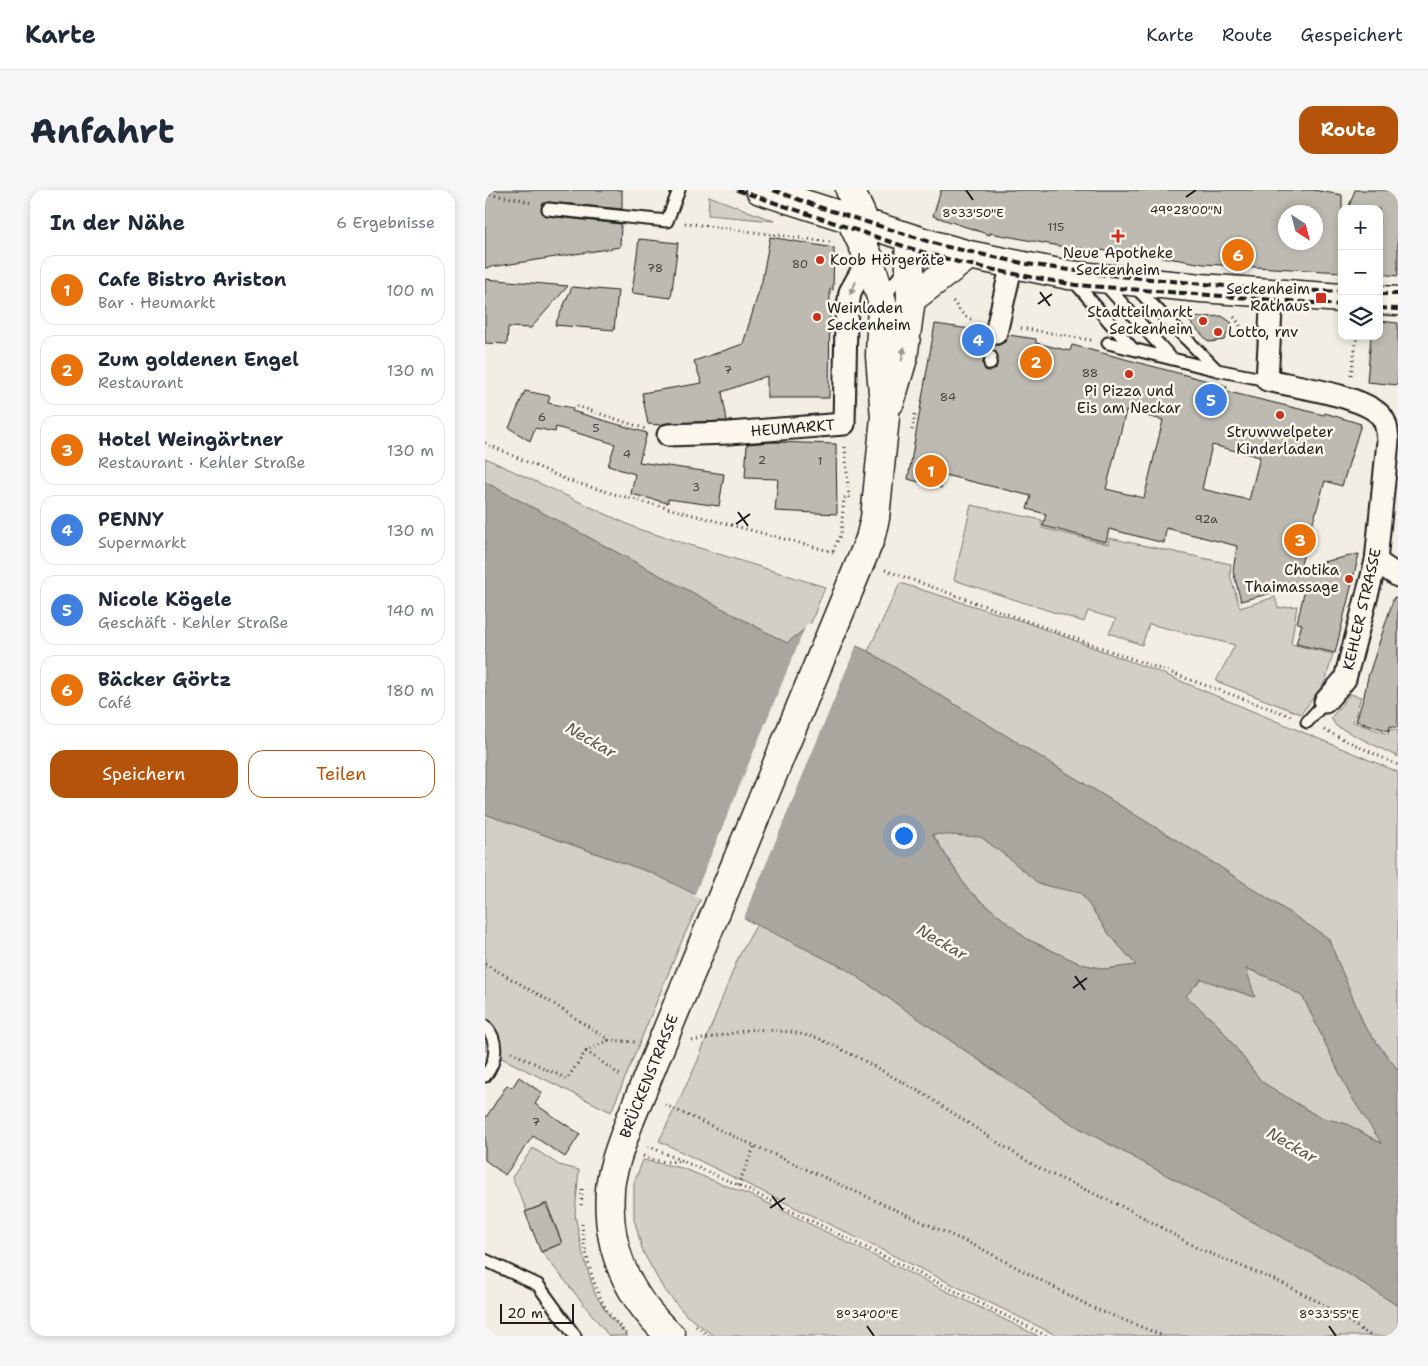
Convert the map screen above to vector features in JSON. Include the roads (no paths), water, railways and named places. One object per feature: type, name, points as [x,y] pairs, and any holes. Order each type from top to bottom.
[{"type":"main road","points":[[760,190],[799,196],[917,248],[969,254],[1069,275],[1130,282],[1338,298]]},
{"type":"main road","points":[[850,190],[882,301],[880,356],[885,417]]},
{"type":"main road","points":[[885,417],[903,358],[917,248]]},
{"type":"main road","points":[[911,299],[969,254]]},
{"type":"main road","points":[[1383,300],[1398,302]]},
{"type":"main road","name":"BRÜCKENSTRASSE","points":[[681,1329],[657,1323],[630,1287],[620,1263],[611,1227],[610,1188],[620,1148],[630,1120],[869,539],[875,518],[885,417]]},
{"type":"street","name":"HEUMARKT","points":[[669,435],[729,433],[844,424],[846,321],[850,292],[869,258]]},
{"type":"street","points":[[997,328],[1012,263]]},
{"type":"street","points":[[1267,380],[1272,293]]},
{"type":"street","points":[[846,321],[862,306],[882,301],[911,299]]},
{"type":"street","name":"KEHLER STRASSE","points":[[1267,380],[1348,398],[1373,409],[1388,420],[1388,441],[1376,561],[1345,679],[1325,702]]},
{"type":"street","points":[[1376,561],[1398,576]]},
{"type":"lane","points":[[548,209],[667,221],[679,190]]},
{"type":"lane","points":[[882,301],[917,248]]},
{"type":"lane","points":[[1069,275],[1131,348]]},
{"type":"lane","points":[[1099,278],[1173,359]]},
{"type":"lane","points":[[1130,282],[1217,370]]},
{"type":"lane","points":[[1107,343],[1217,370],[1267,380]]},
{"type":"lane","name":"KEHLER STRASSE","points":[[1307,722],[1325,702]]},
{"type":"lane","points":[[485,1026],[491,1032],[495,1044],[493,1060],[485,1076]]},
{"type":"lane","points":[[485,1260],[538,1285],[575,1336]]},
{"type":"water","name":"Neckar","points":[[485,482],[787,643],[810,625],[868,651],[1217,865],[1328,938],[1365,1027],[1398,1070],[1398,1306],[1342,1270],[1072,1124],[846,969],[652,873],[485,814]],"holes":[[[932,834],[981,837],[1039,884],[1081,893],[1109,934],[1136,965],[1105,969],[1081,964],[1027,939],[968,890]],[[1246,968],[1277,981],[1303,997],[1350,1095],[1382,1144],[1347,1124],[1319,1117],[1262,1082],[1219,1026],[1186,996],[1201,979],[1255,997]]]},
{"type":"railway","points":[[737,190],[909,248],[958,262],[1009,273],[1076,285],[1338,305]]},
{"type":"railway","points":[[773,190],[819,207],[943,246],[1027,264],[1098,274],[1246,288],[1338,292]]},
{"type":"railway","points":[[1383,294],[1398,294]]},
{"type":"railway","points":[[1383,308],[1398,309]]},
{"type":"place","name":"Neue Apotheke Seckenheim","points":[[1118,236]]},
{"type":"place","name":"Bäcker Görtz","points":[[1238,255]]},
{"type":"place","name":"Koob Hörgeräte","points":[[820,260]]},
{"type":"place","name":"Seckenheim Rathaus","points":[[1321,298]]},
{"type":"place","name":"Weinladen Seckenheim","points":[[817,317]]},
{"type":"place","name":"Stadtteilmarkt Seckenheim","points":[[1203,321]]},
{"type":"place","name":"Lotto, rnv","points":[[1218,332]]},
{"type":"place","name":"PENNY","points":[[978,340]]},
{"type":"place","name":"Zum goldenen Engel","points":[[1036,362]]},
{"type":"place","name":"Pi Pizza und Eis am Neckar","points":[[1129,374]]},
{"type":"place","name":"Nicole Kögele","points":[[1211,400]]},
{"type":"place","name":"Struwwelpeter Kinderladen","points":[[1280,415]]},
{"type":"place","name":"Cafe Bistro Ariston","points":[[931,471]]},
{"type":"place","name":"Hotel Weingärtner","points":[[1300,540]]},
{"type":"place","name":"Chotika Thaimassage","points":[[1349,579]]}]
